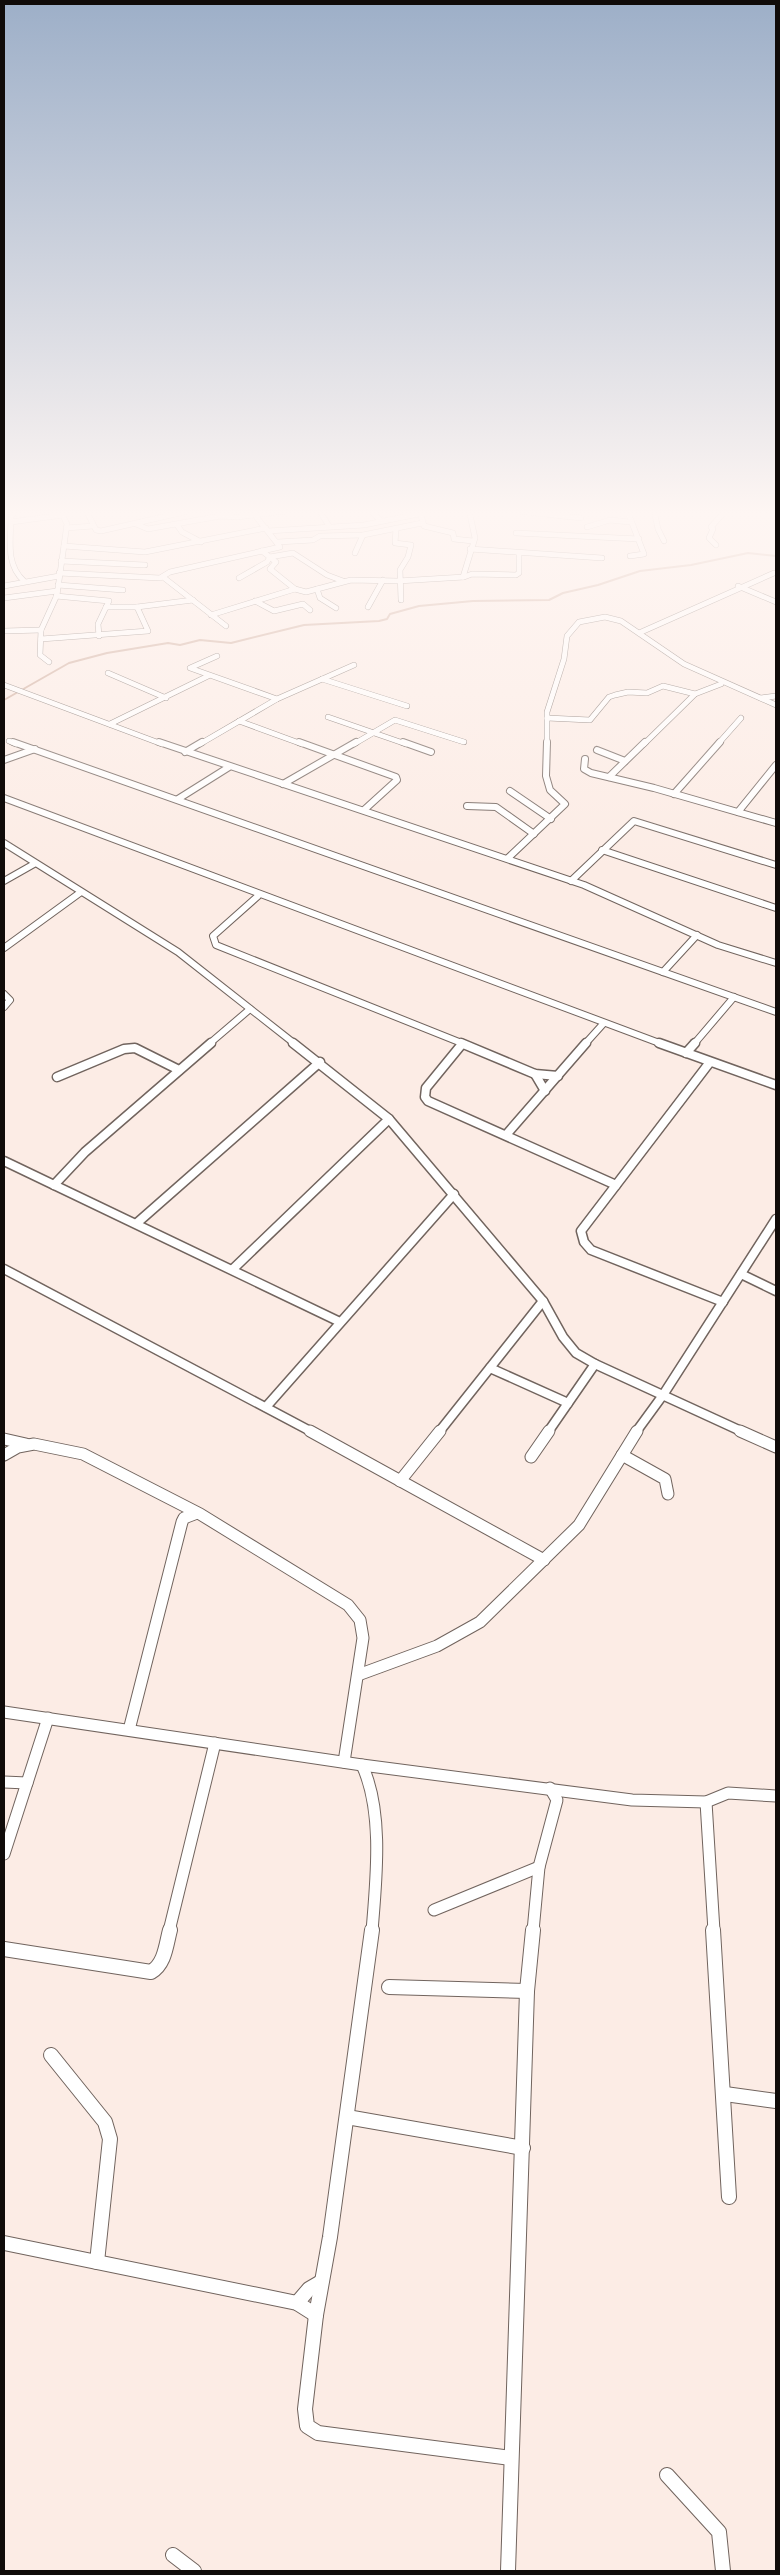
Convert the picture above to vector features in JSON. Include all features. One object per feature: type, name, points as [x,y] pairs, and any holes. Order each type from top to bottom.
[{"type":"street","points":[[4,631],[35,630]]},
{"type":"street","points":[[41,630],[40,655],[49,662]]},
{"type":"street","points":[[99,630],[99,636]]},
{"type":"street","points":[[41,639],[99,636],[148,630]]},
{"type":"street","points":[[508,858],[565,804],[550,790],[546,776],[547,718],[564,659],[567,636],[571,630]]},
{"type":"street","points":[[634,630],[668,655],[722,684],[776,705]]},
{"type":"street","points":[[639,633],[646,630]]},
{"type":"street","points":[[217,656],[191,668],[208,676],[278,699]]},
{"type":"street","points":[[185,752],[278,699],[354,665]]},
{"type":"street","points":[[108,673],[166,698]]},
{"type":"street","points":[[110,724],[208,676]]},
{"type":"street","points":[[322,679],[408,706]]},
{"type":"street","points":[[609,777],[695,694],[722,684]]},
{"type":"street","points":[[4,685],[185,752],[572,880],[718,945],[776,963]]},
{"type":"street","points":[[547,718],[590,720],[612,696],[628,692],[647,693],[663,686],[695,694]]},
{"type":"street","points":[[758,698],[776,696]]},
{"type":"street","points":[[328,717],[431,752]]},
{"type":"street","points":[[674,794],[741,718]]},
{"type":"street","points":[[283,784],[395,720],[464,742]]},
{"type":"street","points":[[239,721],[335,754],[397,779],[364,810]]},
{"type":"street","points":[[10,741],[776,1012]]},
{"type":"street","points":[[4,760],[35,749]]},
{"type":"street","points":[[597,750],[625,761]]},
{"type":"street","points":[[584,759],[584,769],[586,771],[776,823]]},
{"type":"street","points":[[738,812],[776,765]]},
{"type":"street","points":[[178,799],[229,767]]},
{"type":"street","points":[[510,791],[551,819]]},
{"type":"street","points":[[4,798],[258,896],[441,962],[603,1024],[776,1085]]},
{"type":"street","points":[[467,806],[496,807],[534,834]]},
{"type":"street","points":[[572,880],[629,823],[639,821],[776,865]]},
{"type":"street","points":[[4,843],[34,864],[178,952],[320,1062],[390,1120],[543,1301],[563,1337],[576,1353],[595,1364],[776,1447]]},
{"type":"street","points":[[602,850],[776,908]]},
{"type":"street","points":[[4,881],[34,864]]},
{"type":"street","points":[[4,948],[81,892]]},
{"type":"street","points":[[258,896],[212,936],[216,944],[378,1008],[395,1018],[535,1074],[558,1076]]},
{"type":"street","points":[[663,972],[697,935]]},
{"type":"street","points":[[4,994],[10,1000],[4,1006]]},
{"type":"street","points":[[686,1053],[734,996]]},
{"type":"street","points":[[54,1185],[85,1152],[250,1009]]},
{"type":"street","points":[[506,1136],[603,1024]]},
{"type":"street","points":[[462,1044],[426,1088],[425,1097],[442,1108],[616,1185]]},
{"type":"street","points":[[57,1077],[92,1064],[124,1049],[135,1048],[179,1070]]},
{"type":"street","points":[[136,1223],[320,1062]]},
{"type":"street","points":[[710,1062],[581,1231],[584,1242],[591,1250],[723,1302]]},
{"type":"street","points":[[535,1074],[544,1091]]},
{"type":"street","points":[[233,1269],[390,1120]]},
{"type":"street","points":[[4,1161],[233,1269],[340,1322]]},
{"type":"street","points":[[266,1407],[454,1194]]},
{"type":"street","points":[[358,1675],[384,1667],[462,1635],[480,1622],[579,1524],[776,1219]]},
{"type":"street","points":[[4,1269],[266,1407],[544,1560]]},
{"type":"street","points":[[740,1274],[776,1291]]},
{"type":"street","points":[[400,1481],[543,1301]]},
{"type":"street","points":[[531,1457],[595,1364]]},
{"type":"street","points":[[490,1368],[568,1403]]},
{"type":"street","points":[[4,1439],[83,1454],[197,1513],[348,1605],[360,1620],[364,1638],[344,1762]]},
{"type":"street","points":[[4,1455],[18,1447],[30,1445]]},
{"type":"street","points":[[622,1455],[665,1479],[668,1494]]},
{"type":"street","points":[[129,1730],[182,1522],[184,1518],[197,1513]]},
{"type":"street","points":[[4,1712],[362,1765],[632,1800],[706,1802],[728,1793],[776,1796]]},
{"type":"street","points":[[4,1854],[48,1718]]},
{"type":"street","points":[[4,1949],[151,1972],[158,1968],[163,1958],[215,1743]]},
{"type":"street","points":[[362,1765],[370,1782],[378,1859],[370,1960],[330,2236],[316,2315],[305,2409],[307,2426],[318,2433],[511,2458]]},
{"type":"street","points":[[4,1782],[27,1783]]},
{"type":"street","points":[[508,2571],[527,1991],[539,1867],[557,1800],[550,1788]]},
{"type":"street","points":[[706,1802],[729,2197]]},
{"type":"street","points":[[434,1910],[539,1867]]},
{"type":"street","points":[[389,1987],[527,1991]]},
{"type":"street","points":[[51,2055],[105,2122],[110,2139],[97,2262]]},
{"type":"street","points":[[724,2094],[776,2101]]},
{"type":"street","points":[[347,2117],[523,2148]]},
{"type":"street","points":[[4,2243],[297,2303],[316,2315]]},
{"type":"street","points":[[297,2303],[309,2288],[321,2282]]},
{"type":"street","points":[[667,2475],[719,2532],[723,2571]]},
{"type":"street","points":[[173,2555],[194,2571]]},
{"type":"waterway","points":[[4,700],[69,663],[107,653],[168,643],[180,645],[200,640],[231,643],[283,630]]}]
